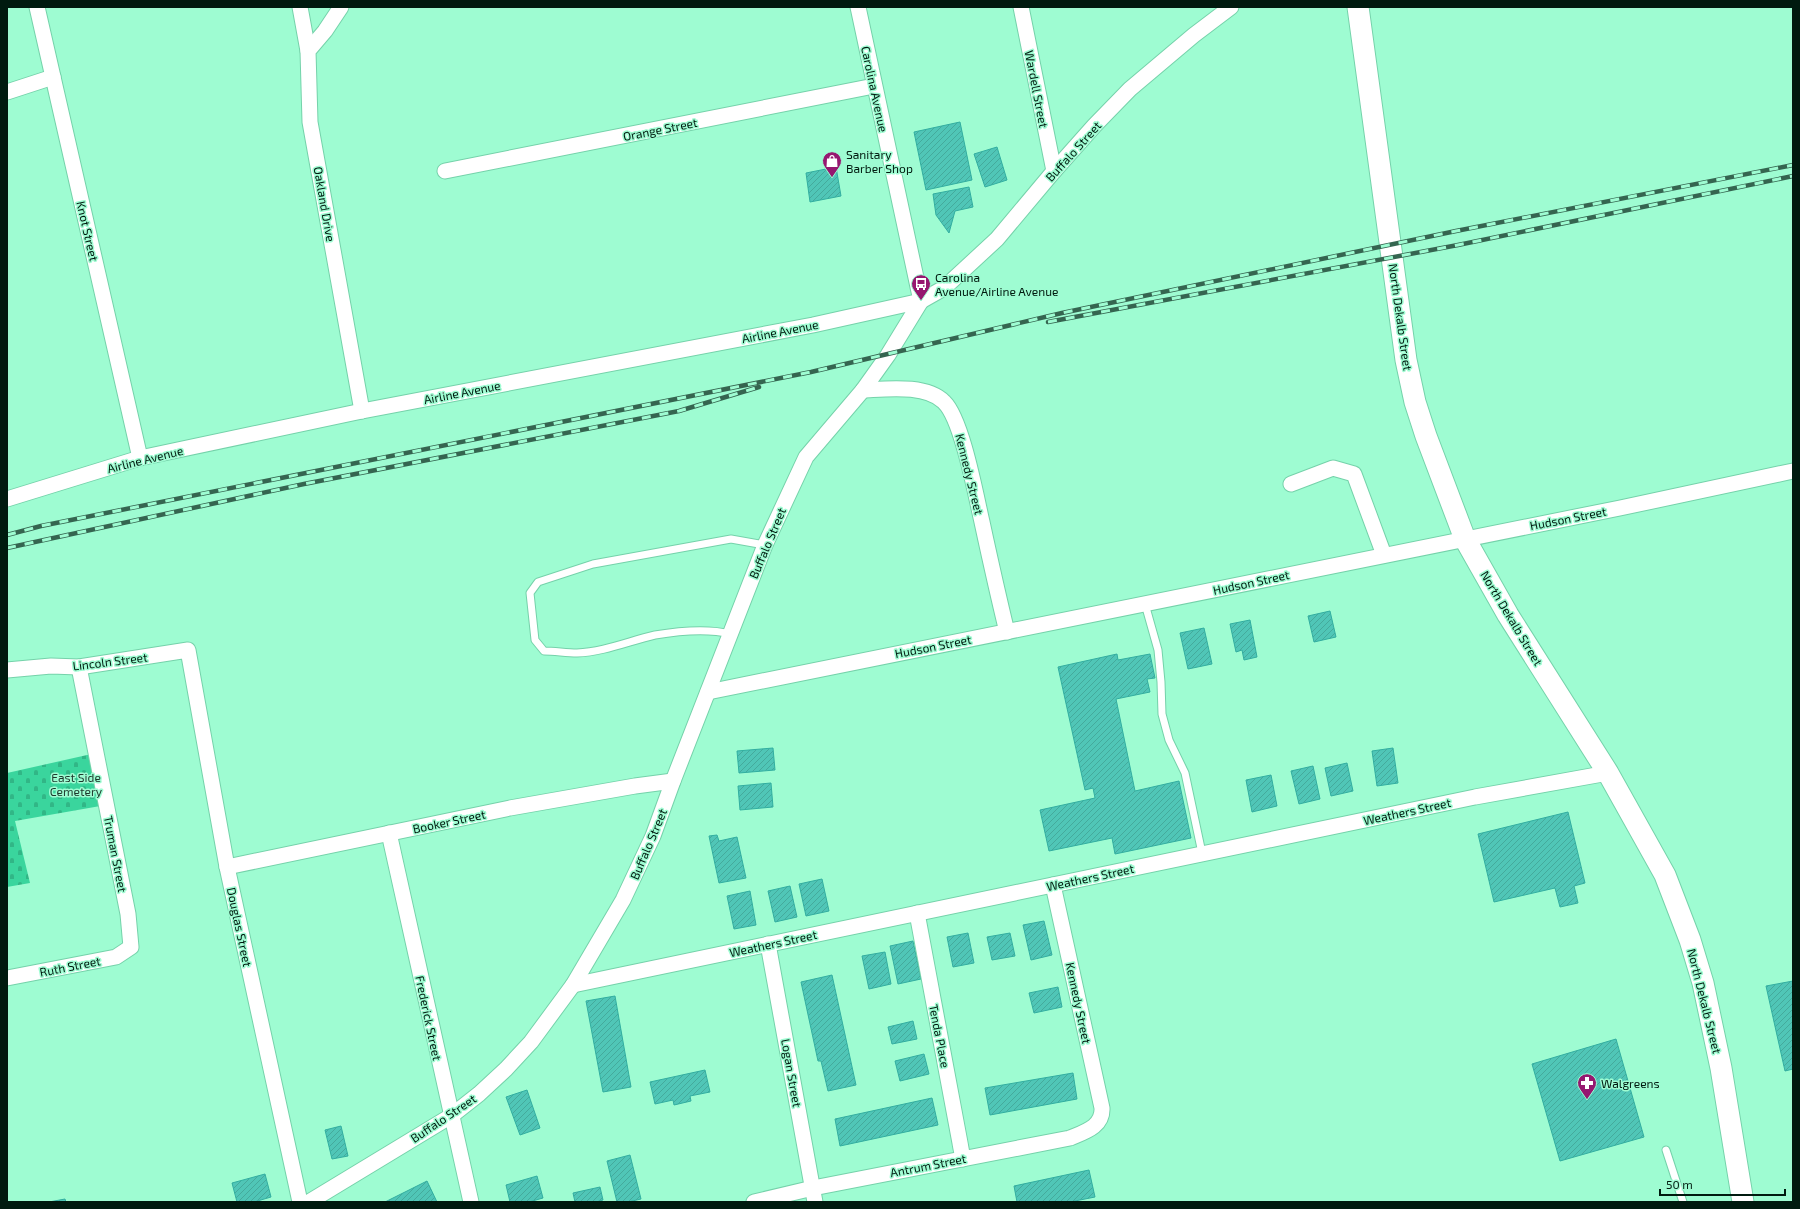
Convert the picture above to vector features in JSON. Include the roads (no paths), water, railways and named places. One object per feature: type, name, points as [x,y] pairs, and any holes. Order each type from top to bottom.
[{"type":"main road","name":"North Dekalb Street","points":[[1358,7],[1406,360],[1415,402],[1426,436],[1465,539],[1508,615],[1608,772],[1665,875],[1690,940],[1703,983],[1721,1068],[1743,1202]]},
{"type":"street","name":"Knot Street","points":[[37,7],[140,458]]},
{"type":"street","name":"Oakland Drive","points":[[300,7],[308,51],[310,122],[362,411]]},
{"type":"street","points":[[308,51],[326,31],[341,7]]},
{"type":"street","name":"Carolina Avenue","points":[[858,7],[921,301]]},
{"type":"street","name":"Wardell Street","points":[[1021,7],[1054,171]]},
{"type":"street","name":"Buffalo Street","points":[[921,301],[944,288],[997,239],[1054,171],[1094,126],[1130,89],[1194,35],[1231,7]]},
{"type":"street","points":[[7,92],[53,77]]},
{"type":"street","name":"Orange Street","points":[[445,171],[874,86]]},
{"type":"street","points":[[863,390],[888,355],[921,301]]},
{"type":"street","name":"Airline Avenue","points":[[7,499],[140,458],[362,411],[813,325],[921,301]]},
{"type":"street","name":"Kennedy Street","points":[[863,390],[901,388],[930,392],[945,402],[953,415],[959,429],[972,477],[1006,632]]},
{"type":"street","name":"Buffalo Street","points":[[309,1202],[451,1116],[479,1094],[506,1069],[531,1042],[573,985],[623,900],[653,836],[765,545],[806,457],[863,390]]},
{"type":"street","points":[[1291,484],[1334,468],[1354,474],[1384,555]]},
{"type":"street","name":"Hudson Street","points":[[708,692],[1620,508],[1793,471]]},
{"type":"street","name":"Lincoln Street","points":[[7,670],[51,666],[79,667],[188,650]]},
{"type":"street","name":"Douglas Street","points":[[188,650],[227,867],[300,1202]]},
{"type":"street","name":"Truman Street","points":[[79,667],[128,914],[131,947]]},
{"type":"street","name":"Weathers Street","points":[[573,985],[1475,796],[1608,772]]},
{"type":"street","name":"Booker Street","points":[[227,867],[510,808],[635,786],[673,781]]},
{"type":"street","name":"Frederick Street","points":[[389,833],[470,1202]]},
{"type":"street","name":"Kennedy Street","points":[[1053,885],[1102,1108],[1102,1114],[1099,1122]]},
{"type":"street","name":"Tenda Place","points":[[916,913],[963,1159]]},
{"type":"street","name":"Logan Street","points":[[768,944],[814,1195]]},
{"type":"street","name":"Ruth Street","points":[[7,978],[116,956],[131,947]]},
{"type":"street","name":"Antrum Street","points":[[754,1202],[814,1195],[963,1159],[1070,1138],[1083,1133],[1099,1122]]},
{"type":"lane","points":[[731,634],[719,631],[685,632],[656,635],[578,653],[544,650],[535,640],[530,593],[538,582],[593,564],[731,539],[765,545]]},
{"type":"lane","points":[[1145,604],[1158,650],[1162,714],[1169,740],[1185,773],[1202,853]]},
{"type":"lane","points":[[1666,1150],[1683,1202]]},
{"type":"railway","points":[[7,535],[41,526],[811,372],[1062,313],[1456,231],[1793,165]]},
{"type":"railway","points":[[1048,322],[1458,245],[1793,176]]},
{"type":"railway","points":[[7,548],[304,484],[679,411],[759,387]]},
{"type":"place","name":"Sanitary Barber Shop","points":[[832,178]]},
{"type":"place","name":"Carolina Avenue/Airline Avenue","points":[[921,301]]},
{"type":"place","name":"Walgreens","points":[[1587,1100]]},
{"type":"park label","name":"East Side Cemetery","points":[[76,784]]}]
